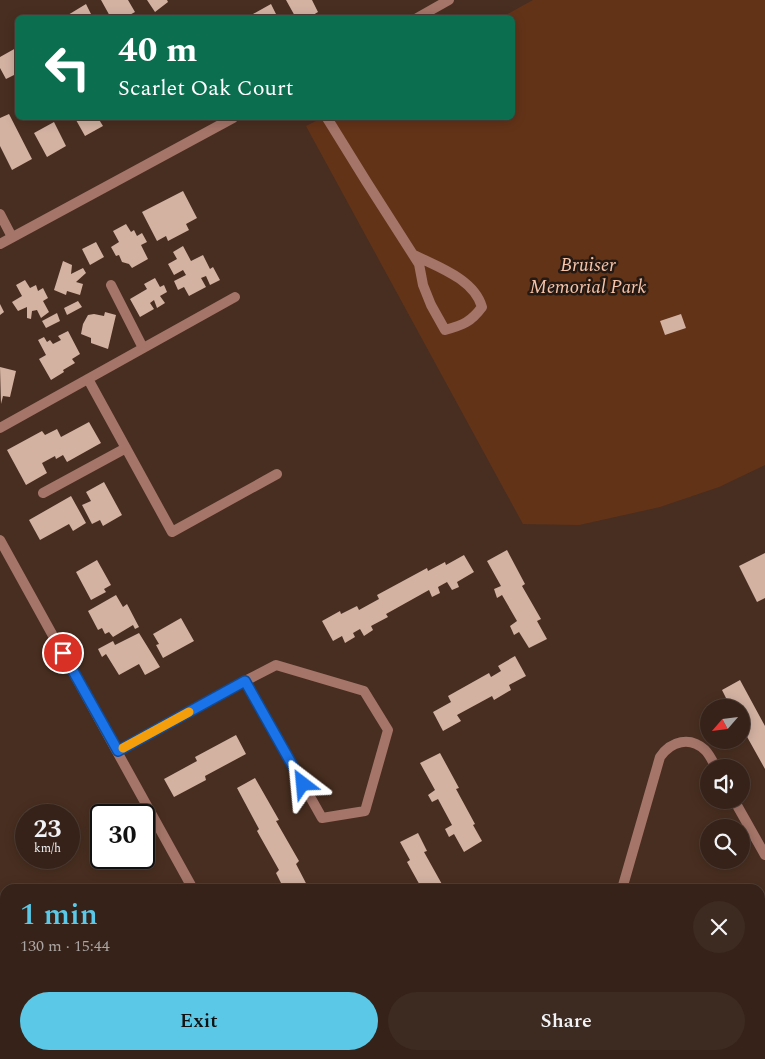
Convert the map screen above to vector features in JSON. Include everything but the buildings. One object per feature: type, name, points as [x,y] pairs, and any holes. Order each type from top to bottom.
[{"type":"street","points":[[422,15],[449,0]]},
{"type":"street","points":[[0,244],[229,120]]},
{"type":"street","points":[[328,120],[414,255],[419,264],[423,285],[431,305],[445,330],[458,327],[474,318],[482,308],[479,298],[472,288],[434,264],[414,255]]},
{"type":"street","points":[[0,214],[12,237]]},
{"type":"street","points":[[112,285],[144,348]]},
{"type":"street","points":[[0,428],[235,297]]},
{"type":"street","points":[[88,379],[172,532],[277,474]]},
{"type":"street","points":[[43,493],[126,448]]},
{"type":"street","points":[[0,540],[191,884]]},
{"type":"street","points":[[118,751],[245,681],[276,665],[364,691],[388,730],[365,811],[322,818],[245,681]]},
{"type":"street","points":[[623,884],[660,757],[664,750],[677,742],[692,742],[704,749],[710,759]]},
{"type":"street","points":[[739,809],[765,856]]},
{"type":"green space","name":"Bruiser Memorial Park","points":[[533,0],[765,0],[765,465],[719,487],[660,507],[579,525],[523,524],[306,126],[318,120],[515,120],[515,15],[506,15]]},
{"type":"slow traffic","points":[[123,748],[189,712]]},
{"type":"route","points":[[63,653],[118,751],[245,681],[303,784]]}]
